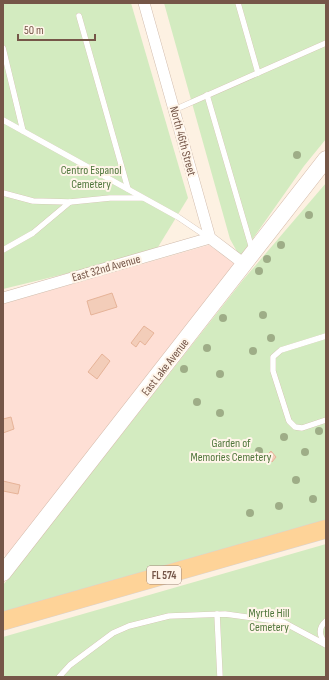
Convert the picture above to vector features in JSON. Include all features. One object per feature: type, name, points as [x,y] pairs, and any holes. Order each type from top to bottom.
[{"type":"main road","name":"FL 574","points":[[3,621],[326,529]]},
{"type":"street","name":"North 46th Street","points":[[144,3],[210,238]]},
{"type":"street","name":"East Lake Avenue","points":[[3,571],[184,343],[248,257],[326,160]]},
{"type":"street","points":[[210,238],[248,257]]},
{"type":"street","name":"East 32nd Avenue","points":[[3,298],[210,238]]},
{"type":"lane","points":[[238,3],[258,73]]},
{"type":"lane","points":[[79,16],[128,189]]},
{"type":"lane","points":[[174,110],[326,43]]},
{"type":"lane","points":[[3,48],[23,131]]},
{"type":"lane","points":[[207,95],[248,257]]},
{"type":"lane","points":[[3,120],[178,217],[210,238]]},
{"type":"lane","points":[[3,193],[33,201],[70,202],[110,198],[144,198]]},
{"type":"lane","points":[[3,250],[33,233],[70,202]]},
{"type":"lane","points":[[326,336],[281,350],[272,357],[273,371],[289,421],[294,427],[302,428],[326,420]]},
{"type":"lane","points":[[59,677],[82,654],[113,633],[129,626],[169,616],[217,614],[239,615],[283,622],[326,645]]},
{"type":"lane","points":[[217,614],[220,677]]},
{"type":"lane","points":[[326,621],[321,626],[320,633],[326,645]]},
{"type":"shaded area","points":[[209,245],[236,264],[6,560],[3,550],[3,304]]},
{"type":"green space","name":"Centro Espanol Cemetery","points":[[3,3],[131,3],[188,198],[155,252],[3,289]]},
{"type":"green space","points":[[164,3],[326,3],[326,139],[304,166],[240,257],[230,239]]},
{"type":"green space","name":"Garden of Memories Cemetery","points":[[326,183],[326,522],[3,616],[3,585],[243,280]]},
{"type":"green space","name":"Myrtle Hill Cemetery","points":[[326,544],[326,677],[3,677],[3,637]]},
{"type":"building","points":[[112,293],[117,307],[91,315],[87,301]]},
{"type":"building","points":[[144,326],[154,333],[145,345],[140,341],[136,347],[131,343]]},
{"type":"building","points":[[102,354],[110,361],[97,379],[88,372]]},
{"type":"building","points":[[11,417],[14,429],[3,433],[3,419]]},
{"type":"building","points":[[271,451],[276,457],[272,462],[266,456]]},
{"type":"building","points":[[3,481],[20,485],[18,494],[3,491]]}]
